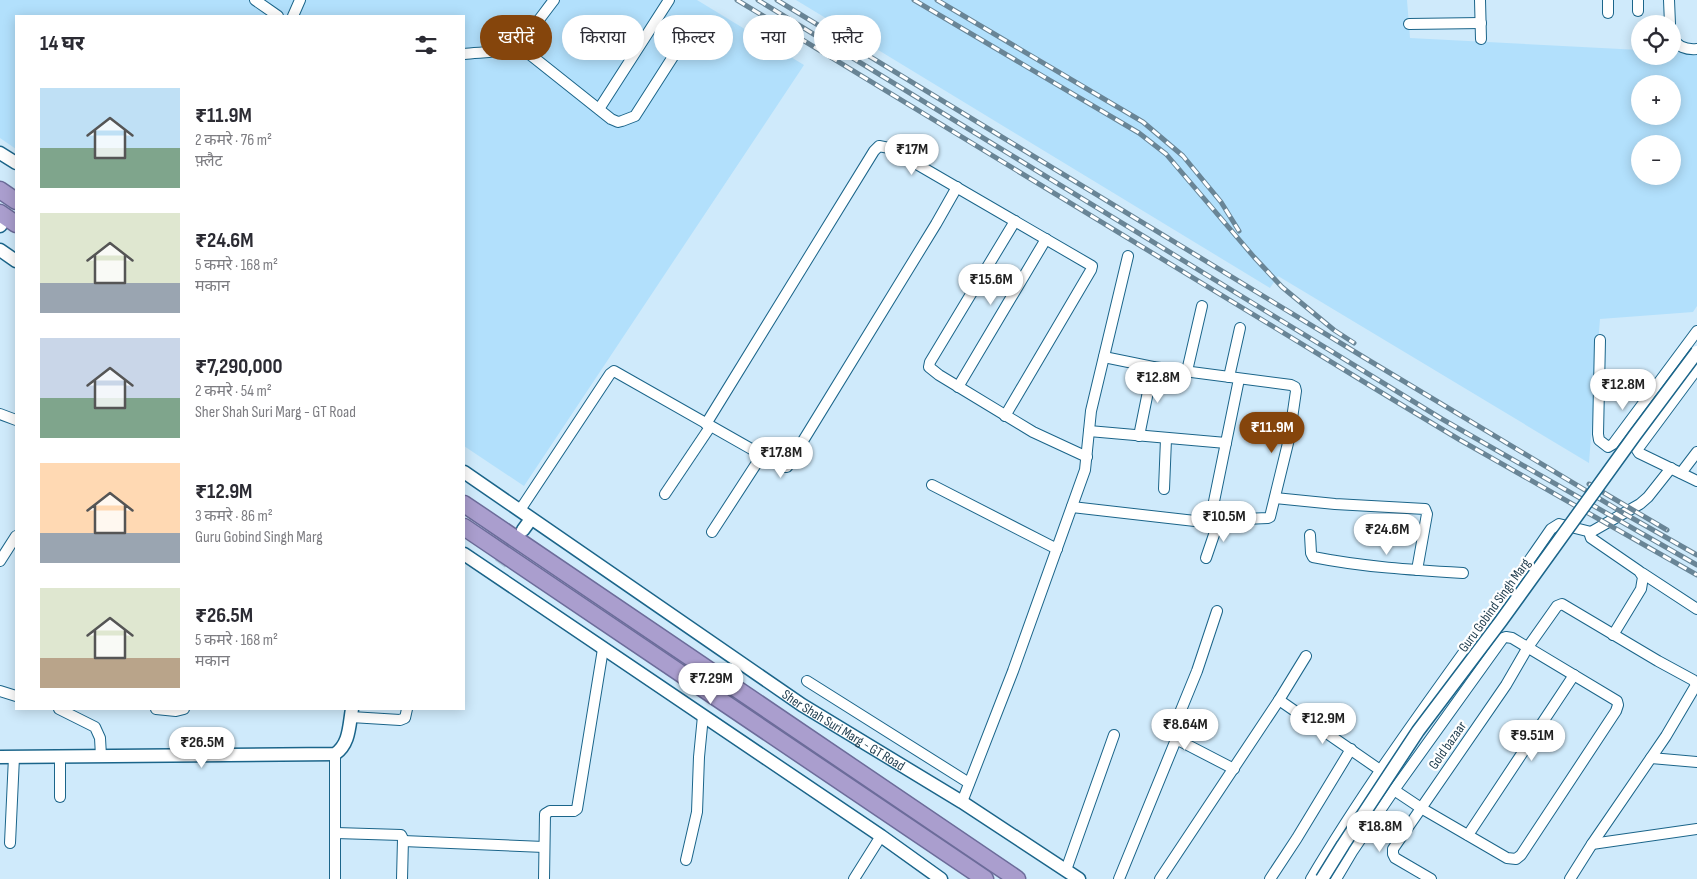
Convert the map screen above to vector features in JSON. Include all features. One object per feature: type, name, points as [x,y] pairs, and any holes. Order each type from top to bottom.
[{"type":"highway","points":[[0,190],[15,200]]},
{"type":"highway","points":[[0,213],[15,223]]},
{"type":"highway","name":"Sher Shah Suri Marg - GT Road","points":[[465,505],[1018,879]]},
{"type":"highway","points":[[465,528],[985,879]]},
{"type":"street","points":[[255,0],[277,15]]},
{"type":"street","points":[[294,15],[300,0]]},
{"type":"street","points":[[542,15],[554,0]]},
{"type":"street","points":[[599,109],[669,0]]},
{"type":"street","points":[[1480,0],[1481,39]]},
{"type":"street","points":[[1608,0],[1608,13]]},
{"type":"street","points":[[1638,0],[1638,11]]},
{"type":"street","points":[[1669,0],[1670,15]]},
{"type":"street","points":[[1409,24],[1481,23]]},
{"type":"street","points":[[1681,46],[1687,49],[1697,49]]},
{"type":"street","points":[[465,54],[480,52]]},
{"type":"street","points":[[538,60],[611,119],[618,122],[629,120],[635,116],[671,60]]},
{"type":"street","points":[[665,494],[876,148],[882,146],[889,148],[1089,263],[1092,268],[1005,416]]},
{"type":"street","points":[[0,152],[15,162]]},
{"type":"street","points":[[520,510],[612,371],[619,372],[708,425],[783,466],[787,466],[932,231],[957,187]]},
{"type":"street","points":[[1015,221],[930,362],[929,367],[1033,432],[1088,457]]},
{"type":"street","points":[[958,386],[1046,239]]},
{"type":"street","points":[[0,250],[15,260]]},
{"type":"street","points":[[962,802],[1013,671],[1085,470],[1088,457],[1091,411],[1128,256]]},
{"type":"street","points":[[1187,371],[1202,306]]},
{"type":"street","points":[[1206,558],[1214,521],[1226,443],[1240,328]]},
{"type":"street","points":[[1600,340],[1598,434],[1599,440],[1608,447],[1614,444],[1697,331]]},
{"type":"street","name":"Guru Gobind Singh Marg","points":[[1322,879],[1418,732],[1697,352]]},
{"type":"street","points":[[1072,507],[1188,520],[1214,521],[1268,518],[1270,517],[1289,439],[1295,387],[1288,384],[1153,367],[1104,357]]},
{"type":"street","points":[[1139,436],[1153,367]]},
{"type":"street","points":[[1697,369],[1637,448],[1639,453],[1697,481]]},
{"type":"street","points":[[0,414],[15,420]]},
{"type":"street","points":[[1089,431],[1226,443]]},
{"type":"street","points":[[1164,489],[1166,439]]},
{"type":"street","points":[[1681,473],[1697,452]]},
{"type":"street","points":[[712,532],[762,455]]},
{"type":"street","points":[[1311,879],[1380,770],[1505,597],[1551,529],[1559,524],[1592,532],[1640,504],[1671,468]]},
{"type":"street","name":"Sher Shah Suri Marg - GT Road","points":[[465,473],[802,705],[962,802],[1079,879]]},
{"type":"street","points":[[932,485],[1057,549]]},
{"type":"street","points":[[1275,498],[1335,504],[1425,509],[1427,514],[1417,570]]},
{"type":"street","points":[[523,530],[531,519]]},
{"type":"street","points":[[1592,532],[1591,538],[1697,608]]},
{"type":"street","points":[[1310,535],[1311,554],[1313,557],[1344,563],[1463,573]]},
{"type":"street","points":[[0,561],[15,537]]},
{"type":"street","points":[[465,554],[497,569],[603,649],[881,836],[941,879]]},
{"type":"street","points":[[1570,879],[1651,758],[1696,686],[1693,680],[1614,634],[1640,589],[1643,580],[1642,573]]},
{"type":"street","name":"Gold bazaar","points":[[1430,879],[1395,858],[1393,854],[1394,847],[1506,686],[1528,647],[1557,606],[1564,604],[1614,634]]},
{"type":"street","points":[[1119,879],[1176,738],[1179,715],[1197,671],[1217,611]]},
{"type":"street","points":[[1336,879],[1394,790],[1500,640],[1509,637],[1615,699],[1617,707],[1611,719],[1518,857],[1510,859],[1468,836],[1394,790]]},
{"type":"street","points":[[544,879],[544,814],[548,811],[574,811],[577,809],[603,649]]},
{"type":"street","points":[[1160,879],[1234,769],[1306,656]]},
{"type":"street","points":[[1468,836],[1574,675]]},
{"type":"street","points":[[807,681],[969,783]]},
{"type":"street","points":[[0,691],[15,696]]},
{"type":"street","points":[[1279,700],[1380,770]]},
{"type":"street","points":[[61,710],[95,727],[100,738],[101,756]]},
{"type":"street","points":[[166,710],[180,710]]},
{"type":"street","points":[[0,757],[335,754],[345,743],[351,713],[400,720],[405,718],[407,710]]},
{"type":"street","points":[[686,860],[697,812],[703,716]]},
{"type":"street","points":[[1066,870],[1114,735]]},
{"type":"street","points":[[1176,738],[1234,769]]},
{"type":"street","points":[[1270,879],[1297,838],[1350,749]]},
{"type":"street","points":[[335,754],[335,879]]},
{"type":"street","points":[[60,756],[60,797]]},
{"type":"street","points":[[10,843],[14,757]]},
{"type":"street","points":[[1651,758],[1697,762]]},
{"type":"street","points":[[1592,844],[1697,829]]},
{"type":"street","points":[[336,833],[402,835],[402,879]]},
{"type":"street","points":[[854,879],[881,836]]},
{"type":"street","points":[[403,841],[544,846]]},
{"type":"shaded area","points":[[0,0],[697,0],[722,15],[654,15],[654,60],[733,60],[733,22],[743,28],[743,60],[796,60],[804,65],[524,486],[465,447],[465,15],[15,15],[15,148],[0,138]]},
{"type":"shaded area","points":[[796,0],[1407,0],[1410,38],[1631,50],[1631,65],[1681,65],[1681,52],[1697,53],[1697,306],[1693,312],[1600,319],[1589,463],[1278,276],[1270,288],[881,52],[881,15],[821,15]]},
{"type":"tunnel","points":[[500,564],[522,532]]},
{"type":"railway","points":[[737,0],[1460,440],[1697,575]]},
{"type":"railway","points":[[758,0],[1442,419],[1697,565]]},
{"type":"railway","points":[[777,0],[1370,361],[1697,555]]},
{"type":"railway","points":[[914,0],[1139,133],[1166,154],[1282,287],[1334,330],[1354,343]]},
{"type":"railway","points":[[937,0],[1143,122],[1183,156],[1221,202],[1239,231]]},
{"type":"railway","points":[[1589,484],[1667,530]]}]
